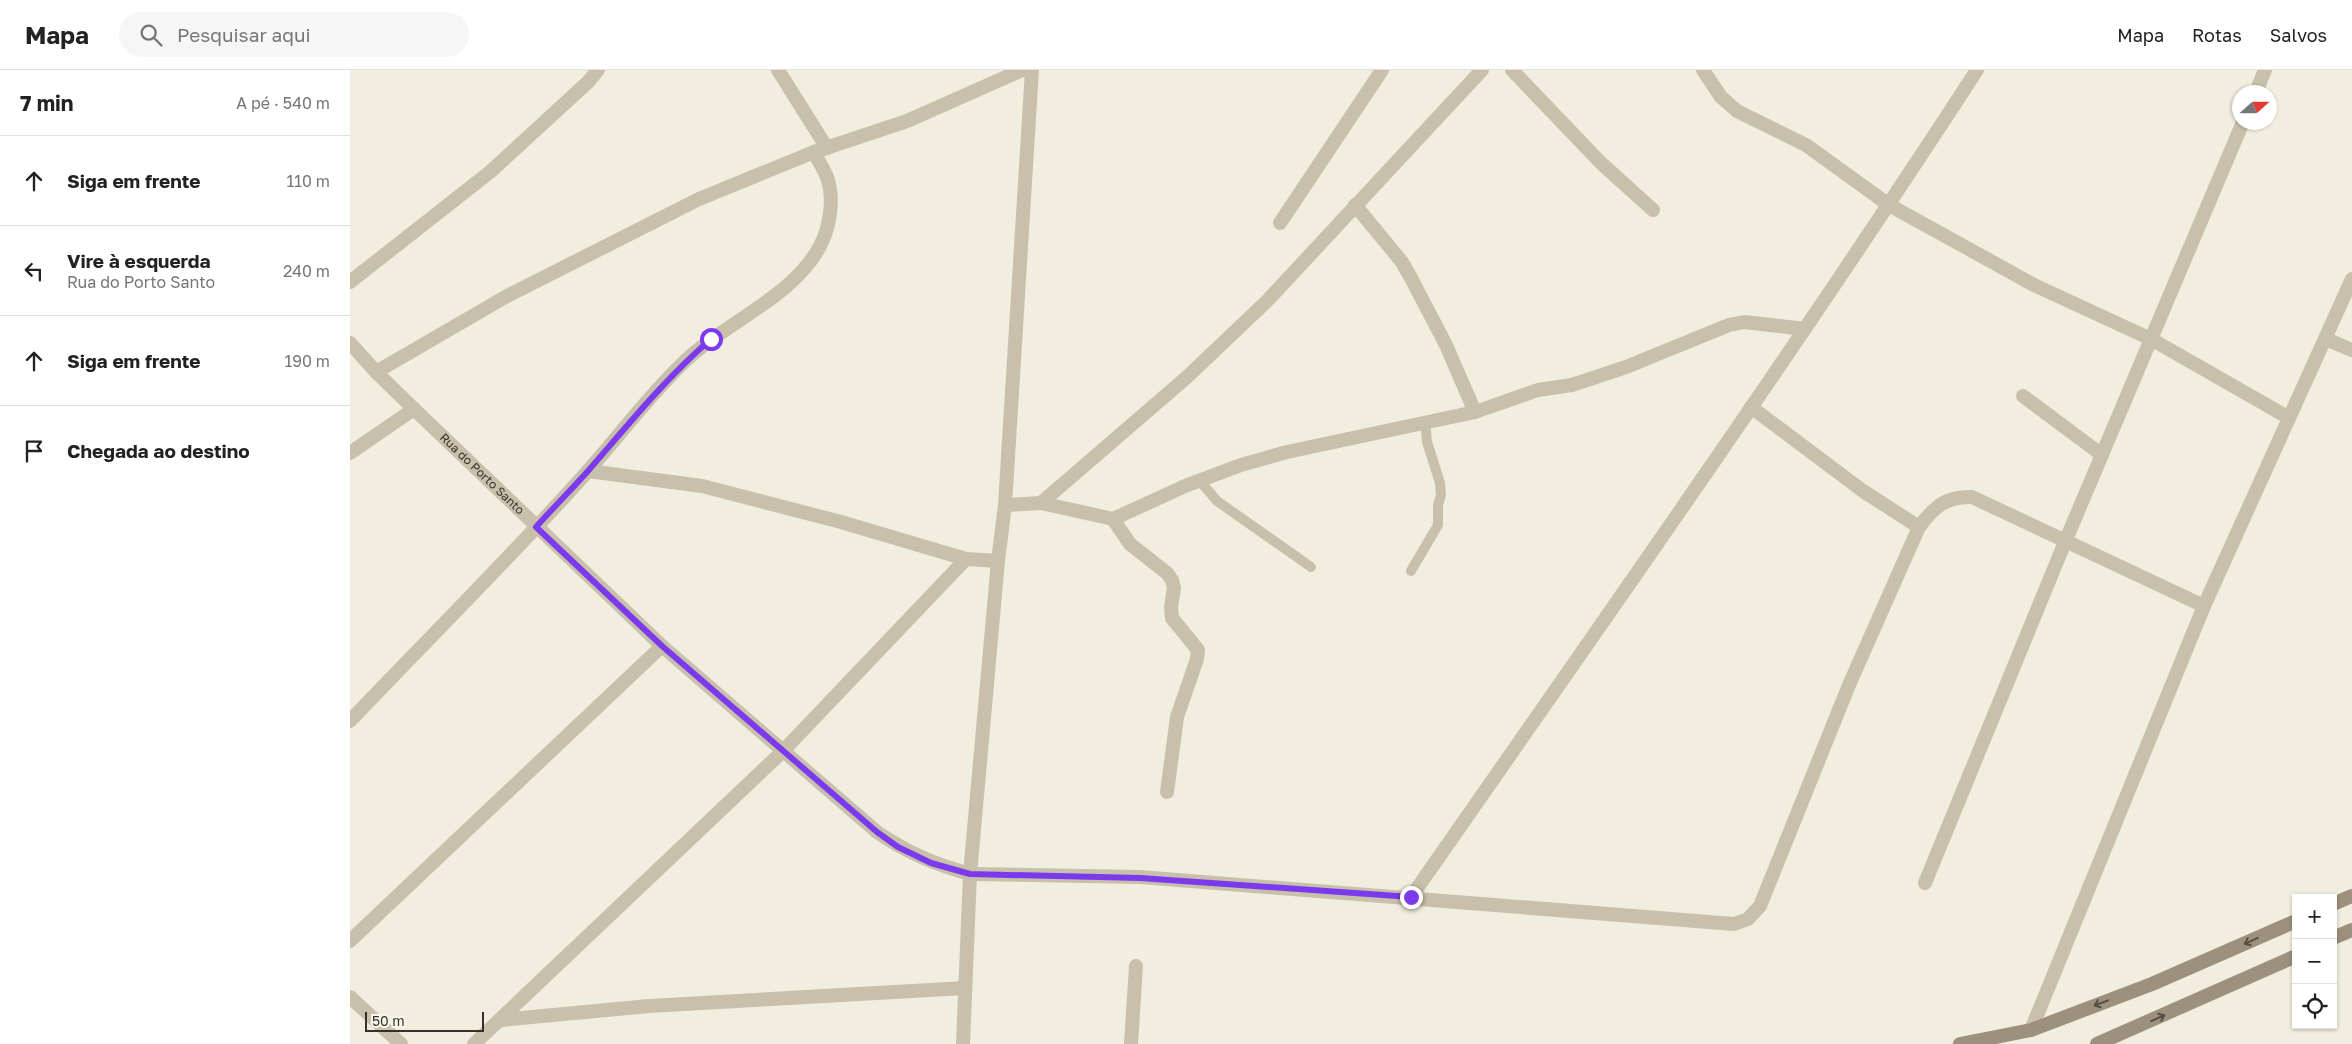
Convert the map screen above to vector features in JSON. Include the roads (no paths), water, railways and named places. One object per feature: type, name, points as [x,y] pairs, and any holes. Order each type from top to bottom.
[{"type":"main road","points":[[2337,902],[2352,896]]},
{"type":"main road","points":[[1960,1044],[2031,1030],[2152,984],[2292,923]]},
{"type":"main road","points":[[2337,936],[2352,930]]},
{"type":"main road","points":[[2097,1044],[2292,958]]},
{"type":"street","points":[[350,282],[490,172],[588,82],[598,70]]},
{"type":"street","points":[[778,70],[827,148]]},
{"type":"street","points":[[376,372],[507,296],[700,199],[814,152],[907,121],[1022,70]]},
{"type":"street","points":[[963,1044],[970,874],[998,561],[1005,505],[1032,70]]},
{"type":"street","points":[[1280,223],[1382,70]]},
{"type":"street","points":[[1040,503],[1187,377],[1260,307],[1482,70]]},
{"type":"street","points":[[1512,70],[1602,164],[1653,210]]},
{"type":"street","points":[[1703,70],[1721,97],[1737,111],[1806,145],[1889,205],[2026,281],[2151,339],[2289,418]]},
{"type":"street","points":[[1411,897],[1805,329],[1977,70]]},
{"type":"street","points":[[2259,85],[2265,70]]},
{"type":"street","points":[[1925,882],[2064,542],[2240,130]]},
{"type":"street","points":[[350,721],[536,527],[682,364],[711,339],[783,290],[810,261],[821,245],[827,228],[831,197],[828,179],[814,152]]},
{"type":"street","points":[[1355,205],[1402,262],[1446,345],[1475,412]]},
{"type":"street","points":[[2031,1030],[2204,606],[2352,280]]},
{"type":"street","points":[[1005,505],[1040,503],[1113,519],[1242,465],[1287,452],[1475,412],[1538,390],[1572,385],[1619,369],[1729,325],[1744,322],[1805,329]]},
{"type":"street","points":[[2326,339],[2352,350]]},
{"type":"street","name":"Rua do Porto Santo","points":[[350,343],[376,372],[414,409],[662,646],[877,832],[898,847],[931,863],[970,874],[1140,878],[1411,897],[1734,924],[1748,919],[1760,906],[1849,685],[1919,526],[1932,509],[1945,500],[1958,496],[1972,497],[2064,542],[2204,606]]},
{"type":"street","points":[[2023,396],[2102,455]]},
{"type":"street","points":[[1751,407],[1863,492],[1919,526]]},
{"type":"street","points":[[350,453],[414,409]]},
{"type":"street","points":[[588,471],[702,486],[841,522],[966,559],[998,561]]},
{"type":"street","points":[[1113,519],[1130,544],[1167,573],[1172,580],[1174,588],[1171,607],[1172,618],[1198,650],[1197,659],[1178,717],[1167,792]]},
{"type":"street","points":[[474,1044],[783,751],[966,559]]},
{"type":"street","points":[[350,941],[662,646]]},
{"type":"street","points":[[1130,1044],[1136,966]]},
{"type":"street","points":[[501,1020],[649,1006],[965,988]]},
{"type":"street","points":[[350,997],[401,1044]]},
{"type":"lane","points":[[1411,571],[1438,524],[1441,495],[1440,483],[1426,442],[1425,422]]},
{"type":"lane","points":[[1200,481],[1217,501],[1311,567]]}]
